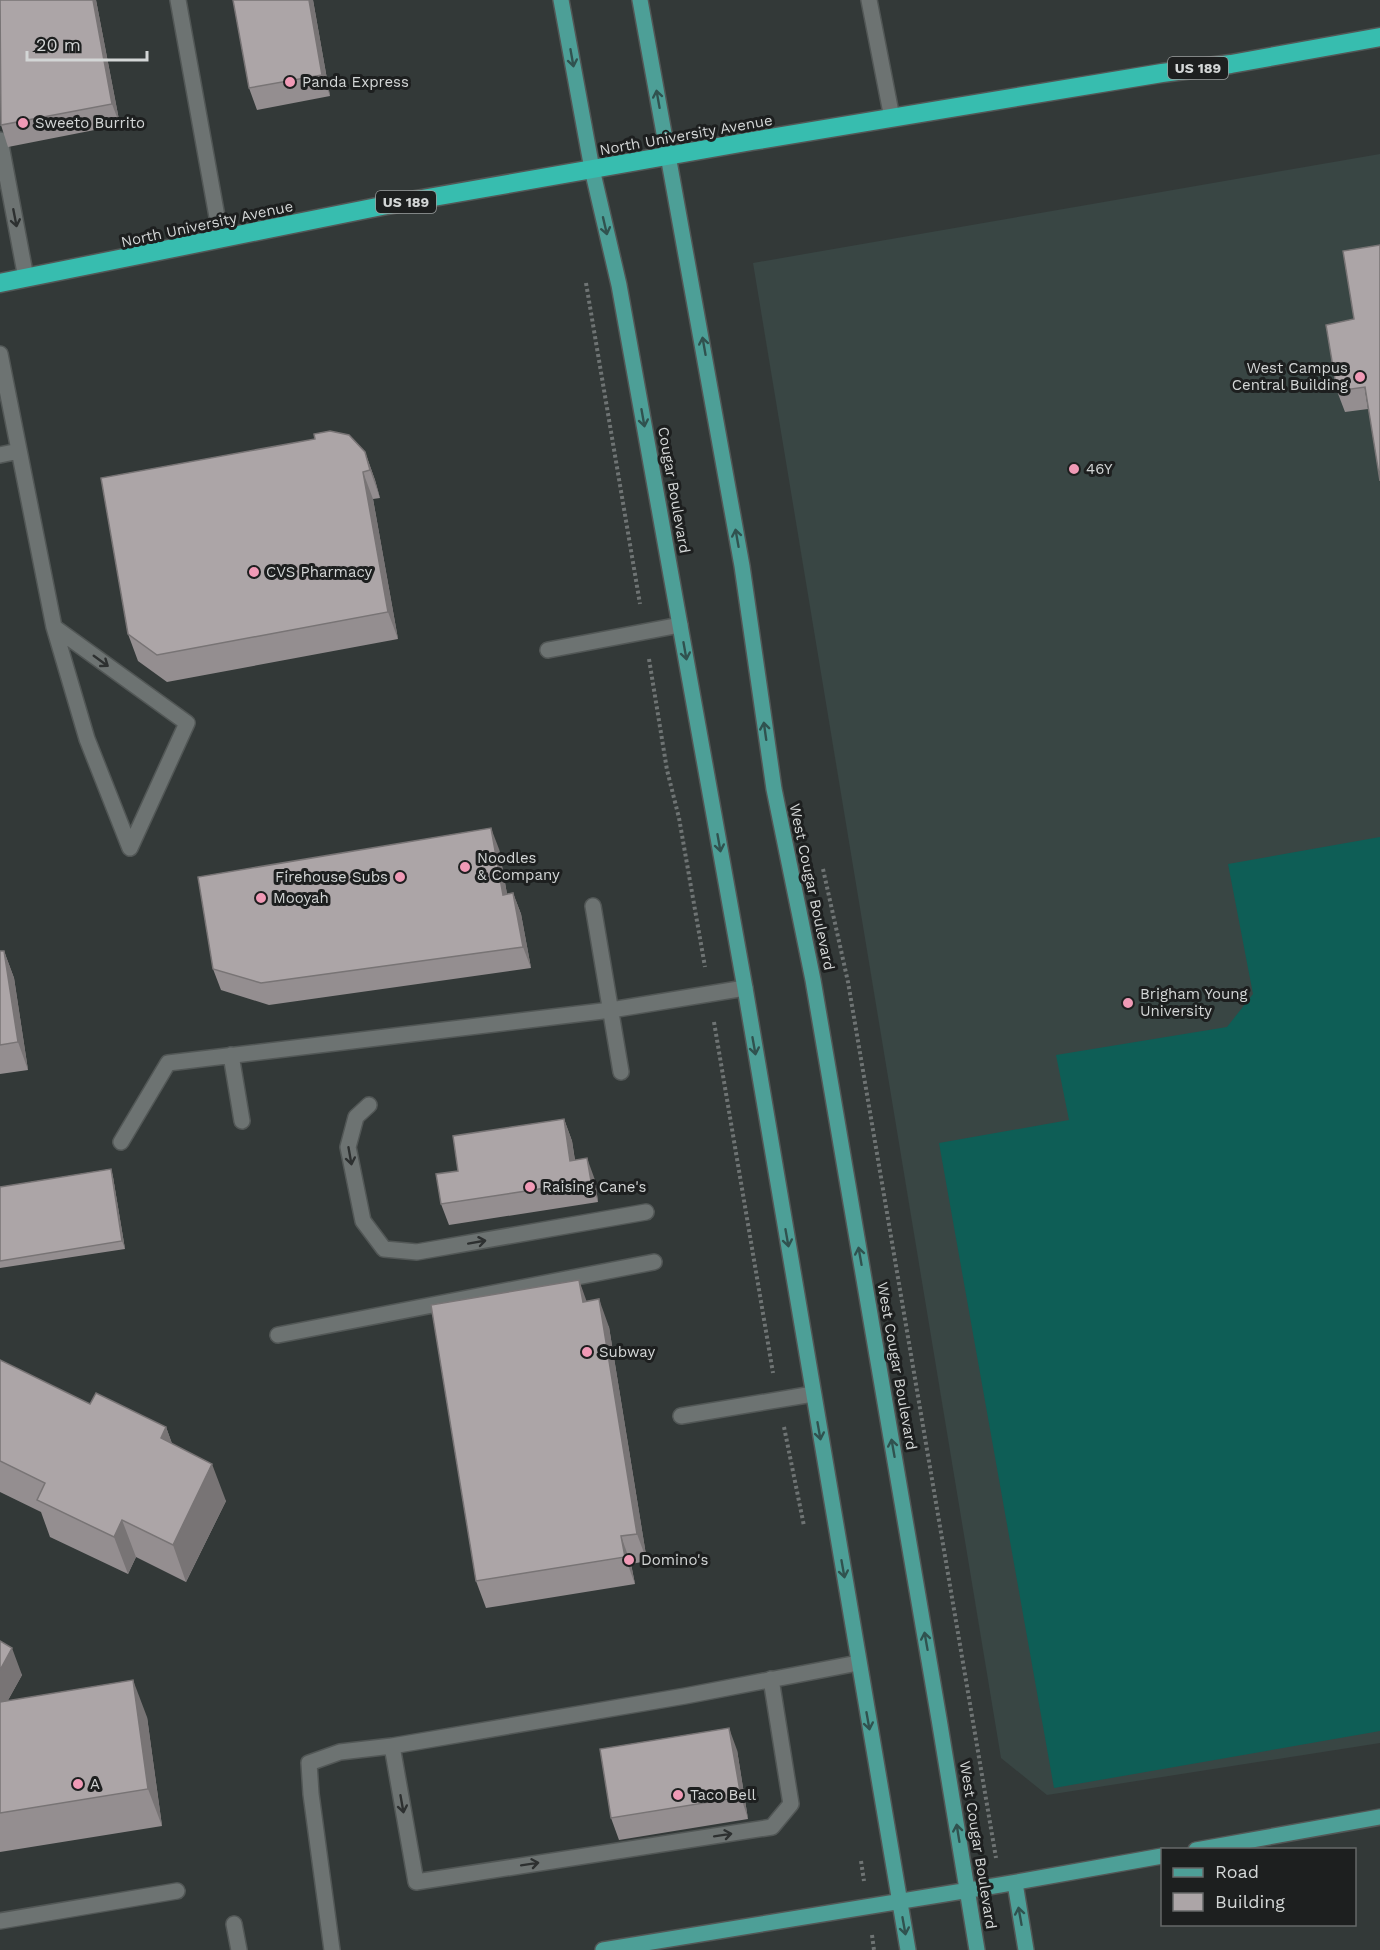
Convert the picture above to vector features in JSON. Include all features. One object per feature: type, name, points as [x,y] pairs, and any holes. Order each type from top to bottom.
[{"type":"highway","name":"North University Avenue","points":[[0,283],[382,206],[1380,37]]},
{"type":"main road","name":"Cougar Boulevard","points":[[561,0],[592,169],[619,285],[745,988]]},
{"type":"main road","points":[[640,0],[668,156]]},
{"type":"main road","name":"West Cougar Boulevard","points":[[668,156],[742,566],[774,789],[809,959],[977,1950]]},
{"type":"main road","points":[[745,988],[908,1950]]},
{"type":"main road","points":[[1207,1848],[1380,1817]]},
{"type":"main road","points":[[603,1950],[1015,1883],[1161,1856]]},
{"type":"main road","name":"West Cougar Boulevard","points":[[1015,1883],[1026,1950]]},
{"type":"lane","points":[[178,0],[220,239]]},
{"type":"lane","points":[[869,0],[892,118]]},
{"type":"lane","points":[[0,140],[26,278]]},
{"type":"lane","points":[[0,354],[54,627],[87,739],[130,848],[187,723],[54,627]]},
{"type":"lane","points":[[0,455],[19,451]]},
{"type":"lane","points":[[548,650],[680,626]]},
{"type":"lane","points":[[593,906],[621,1072]]},
{"type":"lane","points":[[121,1142],[168,1063],[610,1010],[745,988]]},
{"type":"lane","points":[[231,1055],[242,1121]]},
{"type":"lane","points":[[369,1105],[356,1117],[348,1148],[363,1221],[384,1249],[417,1252],[646,1212]]},
{"type":"lane","points":[[278,1335],[654,1262]]},
{"type":"lane","points":[[681,1416],[813,1394]]},
{"type":"lane","points":[[332,1950],[309,1763],[340,1752],[393,1746],[685,1696],[858,1663]]},
{"type":"lane","points":[[393,1746],[416,1882],[772,1827],[791,1803],[771,1679]]},
{"type":"lane","points":[[0,1921],[177,1891]]},
{"type":"lane","points":[[234,1924],[239,1950]]},
{"type":"shaded area","name":"Brigham Young University","points":[[1380,154],[1380,1743],[1047,1795],[1001,1758],[753,263]]},
{"type":"green space","points":[[1380,837],[1380,1731],[1054,1788],[939,1143],[1069,1120],[1056,1055],[1227,1027],[1253,994],[1228,864]]},
{"type":"building","points":[[0,0],[93,0],[112,104],[1,125]]},
{"type":"building","points":[[233,0],[309,0],[322,75],[249,88]]},
{"type":"building","name":"West Campus Central Building","points":[[1380,245],[1380,481],[1365,387],[1337,391],[1326,325],[1354,319],[1343,251]]},
{"type":"building","name":"CVS Pharmacy","points":[[330,431],[349,435],[365,452],[370,470],[363,472],[388,612],[157,655],[128,634],[101,478],[315,439],[314,434]]},
{"type":"building","points":[[491,828],[503,895],[513,893],[523,947],[261,983],[213,969],[198,877]]},
{"type":"building","points":[[0,951],[4,951],[18,1042],[0,1045]]},
{"type":"building","points":[[564,1119],[570,1161],[587,1158],[591,1181],[441,1204],[436,1174],[458,1171],[453,1136]]},
{"type":"building","points":[[111,1169],[122,1241],[0,1261],[0,1187]]},
{"type":"building","points":[[579,1280],[583,1302],[599,1299],[637,1534],[621,1536],[625,1557],[476,1581],[431,1305]]},
{"type":"building","points":[[0,1360],[90,1404],[96,1393],[166,1427],[161,1438],[212,1464],[173,1545],[122,1520],[114,1537],[37,1500],[45,1483],[0,1461]]},
{"type":"building","points":[[0,1641],[12,1648],[0,1670]]},
{"type":"building","name":"A","points":[[133,1680],[148,1789],[0,1813],[0,1702]]},
{"type":"building","name":"Taco Bell","points":[[729,1728],[741,1797],[611,1818],[600,1749]]},
{"type":"place","name":"Panda Express","points":[[290,82]]},
{"type":"place","name":"Sweeto Burrito","points":[[23,123]]},
{"type":"place","name":"West Campus Central Building","points":[[1360,377]]},
{"type":"place","name":"46Y","points":[[1074,469]]},
{"type":"place","name":"CVS Pharmacy","points":[[254,572]]},
{"type":"place","name":"Noodles & Company","points":[[465,867]]},
{"type":"place","name":"Firehouse Subs","points":[[400,877]]},
{"type":"place","name":"Mooyah","points":[[261,898]]},
{"type":"place","name":"Brigham Young University","points":[[1128,1003]]},
{"type":"place","name":"Raising Cane's","points":[[530,1187]]},
{"type":"place","name":"Subway","points":[[587,1352]]},
{"type":"place","name":"Domino's","points":[[629,1560]]},
{"type":"place","name":"A","points":[[78,1784]]},
{"type":"place","name":"Taco Bell","points":[[678,1795]]}]
